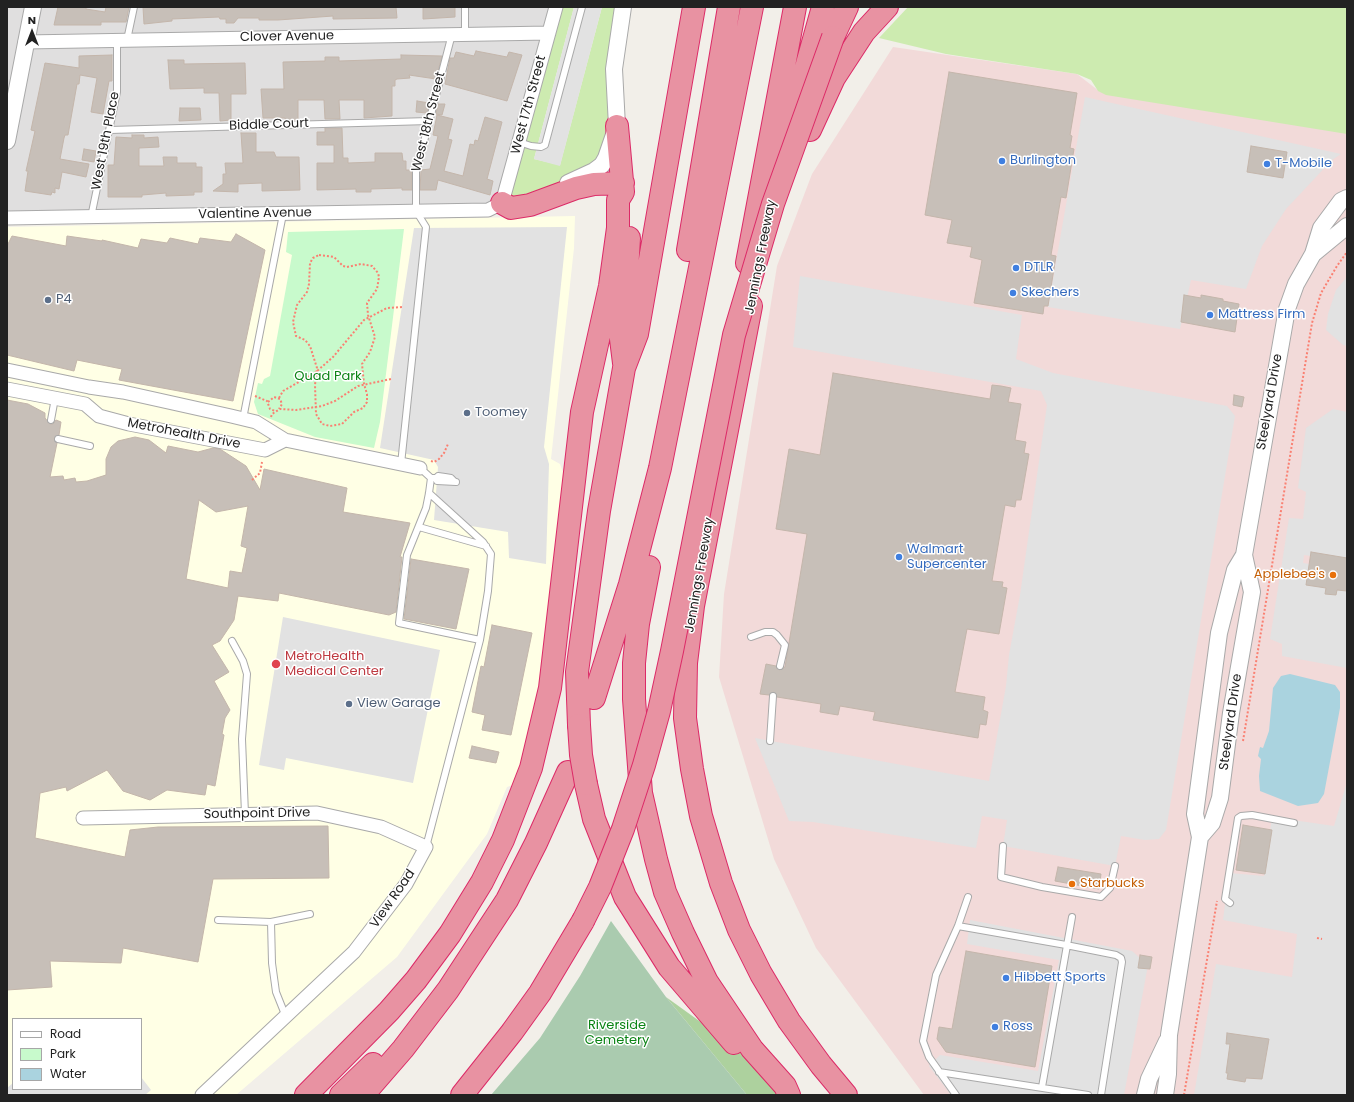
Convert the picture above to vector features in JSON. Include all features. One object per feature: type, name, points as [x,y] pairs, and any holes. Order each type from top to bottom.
[{"type":"highway","points":[[363,1095],[403,1049],[448,990],[507,900],[536,843],[577,778],[581,755],[577,672],[598,518],[624,368],[637,334],[694,7]]},
{"type":"highway","points":[[617,625],[616,604],[635,527],[682,289],[728,7]]},
{"type":"highway","points":[[594,698],[617,625],[660,468],[752,7]]},
{"type":"highway","points":[[740,332],[795,7]]},
{"type":"highway","points":[[462,1095],[486,1066],[540,993],[583,921],[600,887],[623,829],[644,765],[659,711],[740,332],[773,204],[825,19],[843,7]]},
{"type":"highway","points":[[825,19],[847,7]]},
{"type":"highway","points":[[740,332],[793,174],[817,111],[834,78],[864,32],[887,7]]},
{"type":"highway","points":[[617,126],[623,188],[628,202],[629,241],[626,287],[620,330],[624,368]]},
{"type":"highway","points":[[502,204],[511,208],[530,205],[576,188],[594,184],[623,188]]},
{"type":"highway","points":[[306,1095],[389,1010],[416,980],[450,934],[482,882],[503,840],[520,800],[531,768],[550,688],[582,412],[610,286],[618,228],[618,200],[623,188]]},
{"type":"highway","name":"Jennings Freeway","points":[[740,332],[693,606],[686,663],[685,718],[692,769],[701,816],[711,852],[721,884],[739,930],[761,974],[789,1021],[821,1065],[846,1095]]},
{"type":"highway","points":[[660,468],[650,562],[638,624],[634,663],[636,744],[641,793],[648,828],[665,892],[707,982],[752,1049],[785,1086],[789,1095]]},
{"type":"highway","points":[[577,778],[594,819],[608,859],[625,897],[646,934],[669,967],[781,1095]]},
{"type":"highway","points":[[341,1095],[448,990]]},
{"type":"highway","points":[[458,1095],[486,1066]]},
{"type":"street","points":[[7,141],[33,7]]},
{"type":"street","name":"West 17th Street","points":[[502,204],[556,7]]},
{"type":"street","points":[[502,204],[512,198],[532,195],[563,185],[594,171],[602,165],[606,158],[617,126],[614,69],[623,7]]},
{"type":"street","name":"Clover Avenue","points":[[25,42],[549,32]]},
{"type":"street","name":"Steelyard Drive","points":[[1200,837],[1212,823],[1220,798],[1231,713],[1252,592],[1244,556],[1287,309],[1296,284],[1313,254],[1321,228],[1341,201],[1347,198]]},
{"type":"street","name":"Valentine Avenue","points":[[7,218],[488,210],[502,204]]},
{"type":"street","name":"Steelyard Drive","points":[[1313,254],[1347,226]]},
{"type":"street","name":"Metrohealth Drive","points":[[7,370],[88,387],[123,392],[243,419],[268,428],[285,440],[401,464],[424,464]]},
{"type":"street","points":[[42,395],[45,377]]},
{"type":"street","points":[[86,404],[88,387]]},
{"type":"street","name":"Metrohealth Drive","points":[[7,389],[86,404],[99,416],[129,424],[265,450],[285,440]]},
{"type":"street","name":"Steelyard Drive","points":[[1165,1095],[1168,1074],[1169,1036],[1200,837],[1195,814],[1217,647],[1235,570],[1244,556]]},
{"type":"street","name":"Southpoint Drive","points":[[83,818],[317,813],[381,827],[426,847]]},
{"type":"street","name":"View Road","points":[[202,1095],[354,952],[406,884],[426,847]]},
{"type":"street","name":"Steelyard Drive","points":[[1145,1095],[1149,1079],[1169,1036]]},
{"type":"lane","name":"West 19th Place","points":[[91,217],[117,92],[122,41],[134,7]]},
{"type":"lane","name":"West 18th Street","points":[[416,211],[416,165],[458,34],[464,7]]},
{"type":"lane","points":[[519,142],[531,146],[541,147],[545,145],[582,7]]},
{"type":"lane","name":"Biddle Court","points":[[110,130],[429,121]]},
{"type":"lane","points":[[401,464],[426,227],[416,211]]},
{"type":"lane","points":[[243,419],[283,214]]},
{"type":"lane","points":[[51,420],[55,398]]},
{"type":"lane","points":[[58,440],[90,446]]},
{"type":"lane","points":[[424,464],[433,478],[426,508],[407,556],[399,623],[480,640]]},
{"type":"lane","points":[[433,478],[438,476],[451,478],[455,482]]},
{"type":"lane","points":[[430,493],[486,546]]},
{"type":"lane","points":[[419,527],[486,546]]},
{"type":"lane","name":"View Road","points":[[426,847],[480,640],[488,592],[491,554],[486,546]]},
{"type":"lane","points":[[751,637],[765,632],[773,632],[777,635],[785,645],[780,666]]},
{"type":"lane","points":[[232,641],[243,661],[247,674],[242,740],[245,814]]},
{"type":"lane","points":[[770,741],[773,696]]},
{"type":"lane","points":[[1230,903],[1225,899],[1238,818],[1241,816],[1252,815],[1294,823]]},
{"type":"lane","points":[[1003,846],[1001,877],[1042,887],[1101,897],[1110,888],[1115,866]]},
{"type":"lane","points":[[956,1095],[929,1057],[923,1041],[936,975],[958,926],[968,897]]},
{"type":"lane","points":[[218,920],[271,922],[310,914]]},
{"type":"lane","points":[[1042,1087],[1072,917]]},
{"type":"lane","points":[[271,922],[272,963],[276,992],[286,1017]]},
{"type":"lane","points":[[958,926],[1116,955],[1121,958],[1122,962],[1101,1095]]},
{"type":"lane","points":[[939,1072],[1088,1095]]},
{"type":"path","points":[[1242,747],[1312,323],[1322,294],[1337,266],[1347,252]]},
{"type":"path","points":[[326,255],[334,257],[343,266],[351,267],[366,264],[378,272],[379,283],[367,303],[368,317],[375,337],[370,352],[362,364],[364,384],[367,394],[365,406],[354,412],[342,424],[330,426],[322,424],[316,414],[316,372],[317,368],[310,346],[305,340],[296,336],[292,322],[297,305],[307,292],[309,281],[308,270],[313,258],[326,255]]},
{"type":"path","points":[[280,409],[282,404],[279,398],[282,390],[316,372],[333,356],[358,326],[368,317],[387,308],[402,307]]},
{"type":"path","points":[[271,417],[275,411],[280,409],[296,410],[316,407],[335,401],[352,389],[364,384],[391,379]]},
{"type":"path","points":[[248,396],[261,398],[268,402],[270,409],[275,411]]},
{"type":"path","points":[[268,402],[274,397],[279,398]]},
{"type":"path","points":[[424,464],[434,462],[439,459],[444,453],[448,444]]},
{"type":"path","points":[[252,480],[260,473],[262,461]]},
{"type":"path","points":[[1184,1095],[1218,895]]},
{"type":"path","points":[[1317,938],[1322,939]]},
{"type":"shaded area","points":[[7,7],[556,7],[500,209],[7,218]]},
{"type":"shaded area","points":[[574,7],[602,7],[560,166],[534,159]]},
{"type":"shaded area","points":[[893,47],[1077,74],[1099,91],[1347,130],[1347,1095],[924,1095],[816,948],[774,859],[719,677],[724,594],[777,266],[812,174]]},
{"type":"shaded area","points":[[1085,97],[1341,154],[1332,160],[1286,209],[1262,246],[1246,289],[1191,280],[1180,329],[1048,307]]},
{"type":"shaded area","name":"MetroHealth Medical Center","points":[[575,216],[574,248],[551,459],[560,464],[564,475],[542,678],[523,764],[513,785],[507,787],[487,834],[397,957],[236,1095],[7,1095],[7,227]]},
{"type":"shaded area","name":"Toomey","points":[[567,227],[544,447],[549,464],[546,564],[509,558],[508,532],[434,520],[438,467],[434,460],[380,448],[414,228]]},
{"type":"shaded area","points":[[800,276],[1022,315],[1016,359],[1053,373],[1227,406],[1235,416],[1166,830],[1159,839],[1145,840],[1121,836],[1115,866],[1003,846],[1007,820],[982,816],[976,848],[813,822],[789,821],[755,738],[989,781],[1006,686],[1009,655],[1020,595],[1047,405],[1041,391],[793,347]]},
{"type":"shaded area","points":[[1347,277],[1347,346],[1343,345],[1326,330],[1328,314],[1336,290]]},
{"type":"shaded area","points":[[1333,409],[1347,412],[1347,558],[1312,552],[1311,556],[1304,555],[1303,563],[1309,564],[1306,585],[1326,588],[1326,594],[1336,595],[1337,590],[1347,591],[1347,668],[1282,656],[1282,644],[1270,639],[1289,518],[1303,519],[1306,492],[1298,488],[1306,428]]},
{"type":"shaded area","name":"View Garage","points":[[283,617],[440,650],[413,783],[286,758],[284,770],[259,765]]},
{"type":"shaded area","points":[[1347,782],[1347,1095],[1194,1095],[1216,964],[1292,977],[1297,934],[1223,920],[1229,873],[1264,876],[1272,817],[1334,826]],"holes":[[[1227,1033],[1269,1039],[1262,1079],[1246,1078],[1245,1082],[1227,1079],[1228,1073],[1226,1072],[1230,1044],[1226,1044]]]},
{"type":"shaded area","points":[[970,920],[1132,951],[1148,965],[1124,1095],[951,1095],[929,1066],[940,1055],[1038,1071],[1059,960],[967,944]]},
{"type":"shaded area","points":[[142,1078],[151,1090],[145,1095],[7,1095],[7,1088],[12,1084],[12,1090],[142,1090]]},
{"type":"green space","points":[[556,7],[574,7],[534,159],[560,165],[602,7],[624,7],[608,127],[585,195],[575,201],[562,205],[500,209]]},
{"type":"green space","points":[[908,7],[1347,7],[1347,134],[1106,95],[1098,91],[1091,80],[1077,74],[946,54],[879,38]]},
{"type":"green space","name":"Quad Park","points":[[404,229],[380,422],[374,448],[315,437],[258,414],[254,402],[258,383],[262,384],[264,379],[270,376],[292,255],[286,252],[288,232]]},
{"type":"green space","name":"Riverside Cemetery","points":[[611,921],[666,997],[747,1095],[491,1095],[540,1038],[580,976]]},
{"type":"green space","points":[[666,997],[741,1051],[784,1095],[747,1095]]},
{"type":"water","points":[[1290,674],[1335,685],[1340,692],[1340,708],[1324,794],[1318,803],[1298,806],[1260,791],[1259,776],[1261,759],[1258,756],[1260,747],[1263,748],[1269,731],[1273,688],[1281,676]]},
{"type":"building","points":[[58,7],[86,7],[86,9],[105,12],[106,7],[129,7],[126,22],[101,22],[101,25],[54,25]]},
{"type":"building","points":[[143,7],[396,7],[397,18],[333,19],[333,16],[259,20],[259,18],[238,18],[234,23],[226,23],[226,19],[220,19],[219,17],[172,19],[172,21],[144,24]]},
{"type":"building","points":[[423,7],[455,7],[455,17],[423,19]]},
{"type":"building","points":[[476,51],[507,57],[509,52],[522,55],[507,101],[445,84],[450,58],[454,58],[456,52],[474,56]]},
{"type":"building","points":[[112,55],[112,81],[109,81],[103,114],[91,112],[97,78],[80,75],[68,135],[65,135],[64,138],[60,159],[89,164],[86,177],[62,172],[59,189],[55,188],[55,193],[52,192],[51,195],[25,191],[28,171],[26,171],[35,131],[31,130],[45,63],[79,68],[79,56]]},
{"type":"building","points":[[401,55],[442,56],[436,79],[409,75],[410,78],[395,80],[395,86],[392,86],[392,116],[364,118],[364,100],[339,100],[340,119],[325,119],[324,100],[298,100],[298,120],[285,121],[285,118],[263,118],[261,89],[284,89],[283,62],[325,61],[325,57],[339,57],[339,61],[401,59]]},
{"type":"building","points":[[168,60],[184,60],[184,64],[245,63],[246,94],[231,94],[231,120],[220,121],[219,93],[204,93],[204,88],[170,89]]},
{"type":"building","points":[[949,72],[1077,93],[1070,135],[1072,136],[1070,148],[1074,149],[1066,198],[1061,197],[1051,255],[1056,256],[1048,306],[1044,306],[1043,314],[974,303],[982,260],[970,257],[972,247],[947,243],[952,220],[925,215]]},
{"type":"building","points":[[417,101],[429,103],[427,113],[416,112]]},
{"type":"building","points":[[438,104],[445,104],[442,115],[436,114]]},
{"type":"building","points":[[180,108],[200,108],[201,120],[179,121]]},
{"type":"building","points":[[437,115],[453,119],[448,139],[452,140],[444,171],[463,176],[470,144],[474,145],[475,140],[478,141],[485,117],[502,122],[487,179],[493,181],[490,195],[438,180],[436,190],[420,190],[421,170],[430,169],[438,136],[433,135]]},
{"type":"building","points":[[325,128],[342,128],[343,158],[348,158],[348,163],[375,162],[375,153],[402,153],[403,161],[406,161],[406,170],[412,170],[412,190],[402,190],[402,188],[371,189],[371,192],[356,192],[356,189],[317,190],[317,163],[334,163],[334,145],[317,145],[317,132],[325,132]]},
{"type":"building","points":[[241,133],[256,133],[256,152],[274,152],[276,157],[299,157],[300,190],[262,191],[262,183],[238,184],[238,192],[213,191],[223,184],[223,174],[226,174],[225,163],[243,163]]},
{"type":"building","points":[[132,135],[144,135],[144,138],[158,137],[159,147],[139,148],[139,166],[164,166],[163,157],[177,157],[177,163],[196,163],[196,167],[202,167],[202,192],[194,192],[194,195],[166,196],[166,193],[142,195],[142,197],[108,197],[108,165],[114,165],[116,137],[132,138]]},
{"type":"building","points":[[1251,146],[1287,152],[1283,178],[1247,172]]},
{"type":"building","points":[[84,149],[96,151],[94,162],[82,160]]},
{"type":"building","points":[[236,234],[265,250],[233,401],[119,380],[122,369],[77,360],[74,371],[7,355],[7,246],[12,236],[66,246],[67,236],[102,240],[138,248],[141,239],[167,243],[170,238],[198,244],[200,238],[231,242]]},
{"type":"building","points":[[1184,295],[1201,298],[1201,295],[1239,304],[1235,332],[1181,322]]},
{"type":"building","name":"Walmart Supercenter","points":[[833,373],[990,399],[992,385],[1001,386],[1011,388],[1008,402],[1021,404],[1015,440],[1026,442],[1024,453],[1029,454],[1021,500],[1016,500],[1015,507],[1005,505],[992,581],[1003,582],[1002,587],[1007,588],[999,634],[967,629],[955,692],[985,697],[983,710],[988,712],[986,725],[980,724],[978,738],[873,720],[875,712],[840,706],[838,715],[820,712],[821,704],[777,697],[774,692],[769,695],[760,694],[766,664],[776,666],[779,670],[785,667],[807,534],[776,529],[789,449],[820,455]]},
{"type":"building","points":[[1234,395],[1244,397],[1242,407],[1233,405]]},
{"type":"building","points":[[7,400],[28,404],[45,413],[45,418],[50,424],[53,424],[56,420],[61,422],[59,435],[54,438],[57,443],[50,477],[63,476],[64,480],[75,478],[76,482],[87,481],[106,475],[106,459],[111,447],[118,441],[135,437],[149,440],[166,453],[168,446],[198,452],[213,448],[220,449],[246,466],[260,490],[264,469],[347,488],[343,512],[410,523],[400,557],[402,557],[396,612],[389,615],[279,593],[278,601],[238,596],[234,620],[220,641],[212,645],[229,672],[214,681],[230,710],[225,718],[222,734],[224,735],[215,786],[207,784],[205,795],[167,790],[150,800],[123,791],[107,770],[67,791],[66,787],[40,793],[35,838],[125,857],[130,830],[158,827],[328,826],[329,878],[213,879],[198,962],[123,948],[121,963],[50,961],[52,987],[7,990]],"holes":[[[199,500],[216,512],[248,506],[241,546],[247,548],[242,573],[230,571],[228,588],[186,579]]]},
{"type":"building","points":[[1311,552],[1347,558],[1347,591],[1337,590],[1336,595],[1325,594],[1326,588],[1306,585]]},
{"type":"building","points":[[411,559],[469,569],[456,629],[404,619]]},
{"type":"building","points":[[492,625],[532,633],[511,735],[482,730],[485,715],[472,712],[481,666],[484,667]]},
{"type":"building","points":[[472,746],[499,752],[496,763],[469,758]]},
{"type":"building","points":[[1243,825],[1272,830],[1265,874],[1236,870]]},
{"type":"building","points":[[1058,867],[1101,874],[1099,889],[1055,881]]},
{"type":"building","points":[[966,951],[1052,966],[1035,1067],[946,1052],[937,1039],[939,1027],[952,1029]]},
{"type":"building","points":[[1140,955],[1152,957],[1150,969],[1138,968]]},
{"type":"building","points":[[1227,1033],[1269,1039],[1262,1079],[1246,1078],[1245,1082],[1227,1079],[1228,1073],[1226,1073],[1230,1044],[1226,1044]]},
{"type":"place","name":"Burlington","points":[[1002,161]]},
{"type":"place","name":"T-Mobile","points":[[1267,164]]},
{"type":"place","name":"DTLR","points":[[1016,268]]},
{"type":"place","name":"Skechers","points":[[1013,293]]},
{"type":"place","name":"P4","points":[[48,300]]},
{"type":"place","name":"Mattress Firm","points":[[1210,315]]},
{"type":"place","name":"Toomey","points":[[467,413]]},
{"type":"place","name":"Walmart Supercenter","points":[[899,557]]},
{"type":"place","name":"Applebee's","points":[[1333,575]]},
{"type":"place","name":"MetroHealth Medical Center","points":[[276,664]]},
{"type":"place","name":"View Garage","points":[[349,704]]},
{"type":"place","name":"Starbucks","points":[[1072,884]]},
{"type":"place","name":"Hibbett Sports","points":[[1006,978]]},
{"type":"place","name":"Ross","points":[[995,1027]]}]
